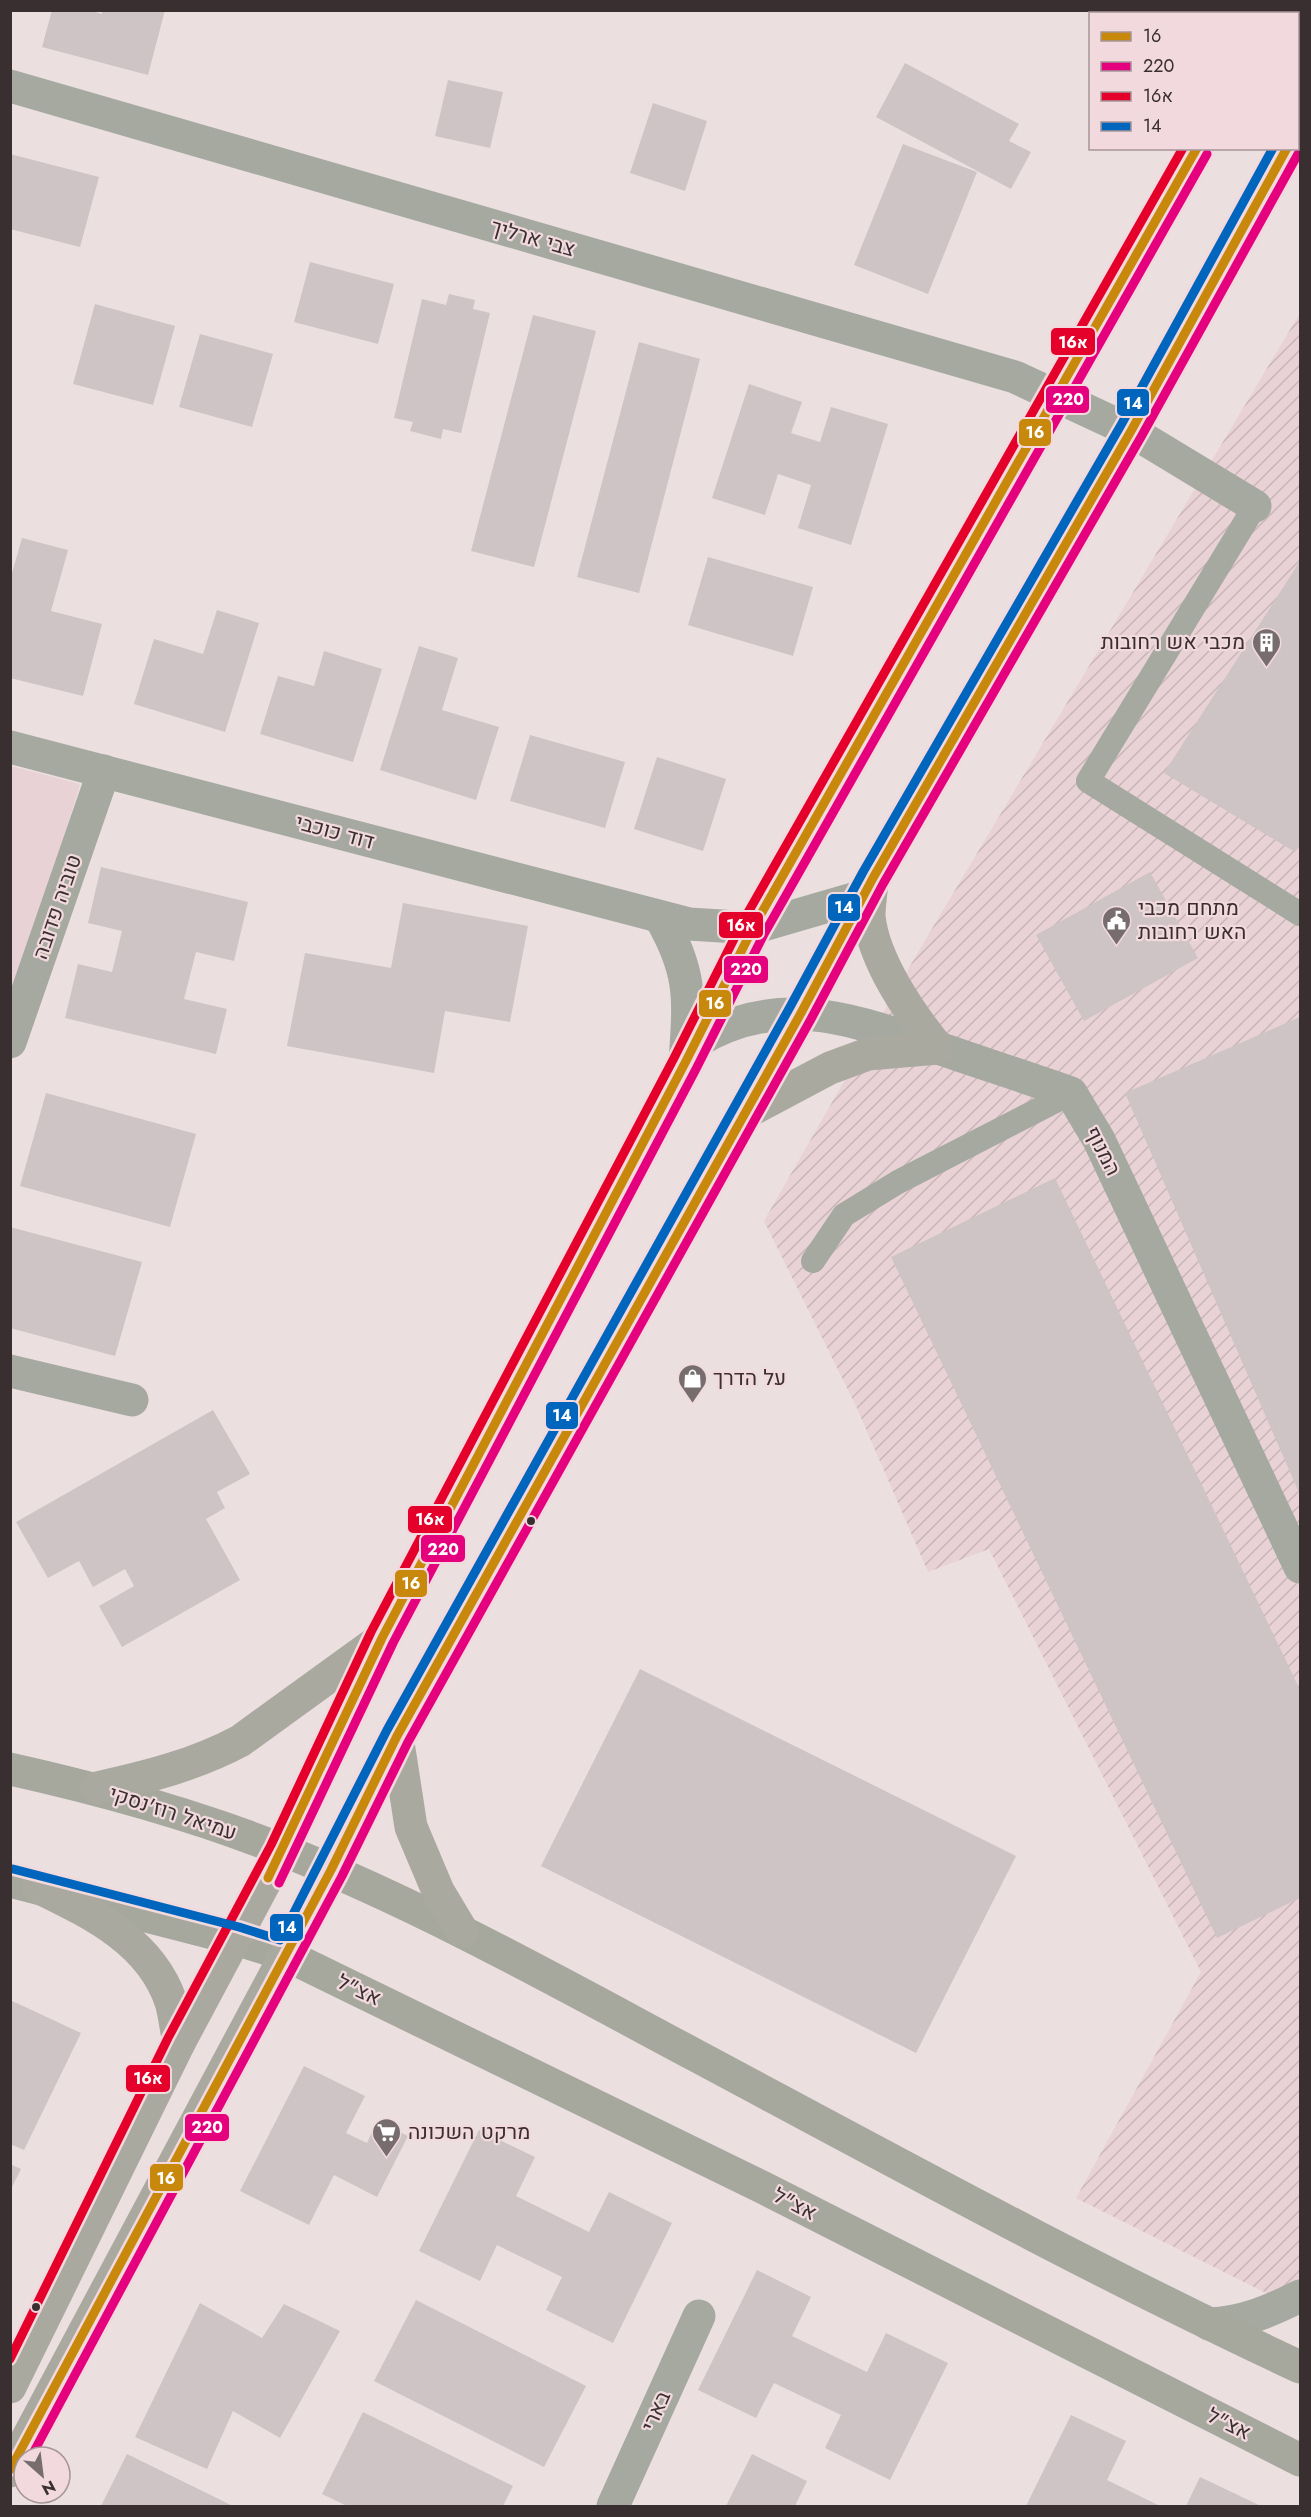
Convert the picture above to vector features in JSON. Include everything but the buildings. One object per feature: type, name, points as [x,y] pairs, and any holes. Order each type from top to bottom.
[{"type":"main road","points":[[10,2387],[179,2043],[282,1850],[382,1638],[691,1052],[753,928],[1196,150]]},
{"type":"main road","points":[[10,2471],[332,1870],[397,1736],[801,1014],[868,887],[1131,431],[1286,150]]},
{"type":"main road","points":[[868,887],[869,916],[886,966],[914,1019],[938,1048]]},
{"type":"main road","points":[[746,1112],[830,1068],[868,1054],[938,1048]]},
{"type":"main road","points":[[97,1788],[167,1771],[215,1754],[256,1730],[382,1638]]},
{"type":"main road","points":[[397,1736],[411,1827],[438,1891],[462,1931]]},
{"type":"main road","name":"עמיאל רוז'נסקי","points":[[10,1769],[97,1788],[180,1813],[332,1870]]},
{"type":"main road","points":[[332,1870],[462,1931],[1036,2237],[1300,2367]]},
{"type":"main road","points":[[24,1884],[236,1939],[286,1955]]},
{"type":"main road","points":[[24,1884],[99,1917],[121,1933],[156,1971],[170,2001],[179,2043]]},
{"type":"main road","name":"אצ\"ל","points":[[286,1955],[764,2188],[1300,2460]]},
{"type":"street","name":"צבי ארליך","points":[[10,86],[1015,377],[1131,431],[1255,506]]},
{"type":"street","name":"דוד כוכבי","points":[[10,747],[688,924],[753,928],[868,887]]},
{"type":"street","name":"טוביה פדובה","points":[[10,1042],[104,771]]},
{"type":"street","points":[[660,916],[686,974],[691,1052]]},
{"type":"street","points":[[691,1052],[718,1029],[764,1015],[801,1014],[856,1020],[1071,1093]]},
{"type":"street","name":"המנוף","points":[[1071,1093],[1099,1140],[1300,1566]]},
{"type":"street","points":[[10,1371],[132,1400]]},
{"type":"street","points":[[1209,2324],[1236,2323],[1270,2311],[1300,2296]]},
{"type":"street","name":"בארי","points":[[613,2506],[699,2316]]},
{"type":"lane","points":[[1255,506],[1088,781],[1300,914]]},
{"type":"lane","points":[[813,1261],[844,1215],[898,1182],[1071,1093]]},
{"type":"shaded area","points":[[1300,313],[1300,2310],[1076,2198],[1201,1972],[989,1549],[928,1572],[856,1406],[764,1221],[921,947]]},
{"type":"shaded area","points":[[11,766],[80,784],[11,1011]]},
{"type":"transit line","name":"16א","points":[[10,2359],[168,2038],[271,1845],[371,1632],[674,1058],[742,923],[1182,150]]},
{"type":"transit line","name":"16","points":[[268,1878],[382,1638],[685,1063],[753,928],[1196,150]]},
{"type":"transit line","name":"14","points":[[13,1869],[239,1927],[280,1940],[387,1730],[863,872],[1121,425],[1272,150]]},
{"type":"transit line","name":"16","points":[[10,2470],[331,1870],[397,1736],[801,1013],[873,878],[1131,431],[1286,150]]},
{"type":"transit line","name":"220","points":[[279,1883],[393,1643],[696,1069],[764,934],[1207,154]]},
{"type":"transit line","name":"220","points":[[37,2445],[342,1876],[408,1742],[811,1019],[883,884],[1141,437],[1298,154]]},
{"type":"place","name":"מכבי אש רחובות","points":[[1266,668]]},
{"type":"place","name":"מתחם מכבי האש רחובות","points":[[1117,946]]},
{"type":"place","name":"על הדרך","points":[[692,1404]]},
{"type":"place","name":"מרקט השכונה","points":[[387,2158]]}]
